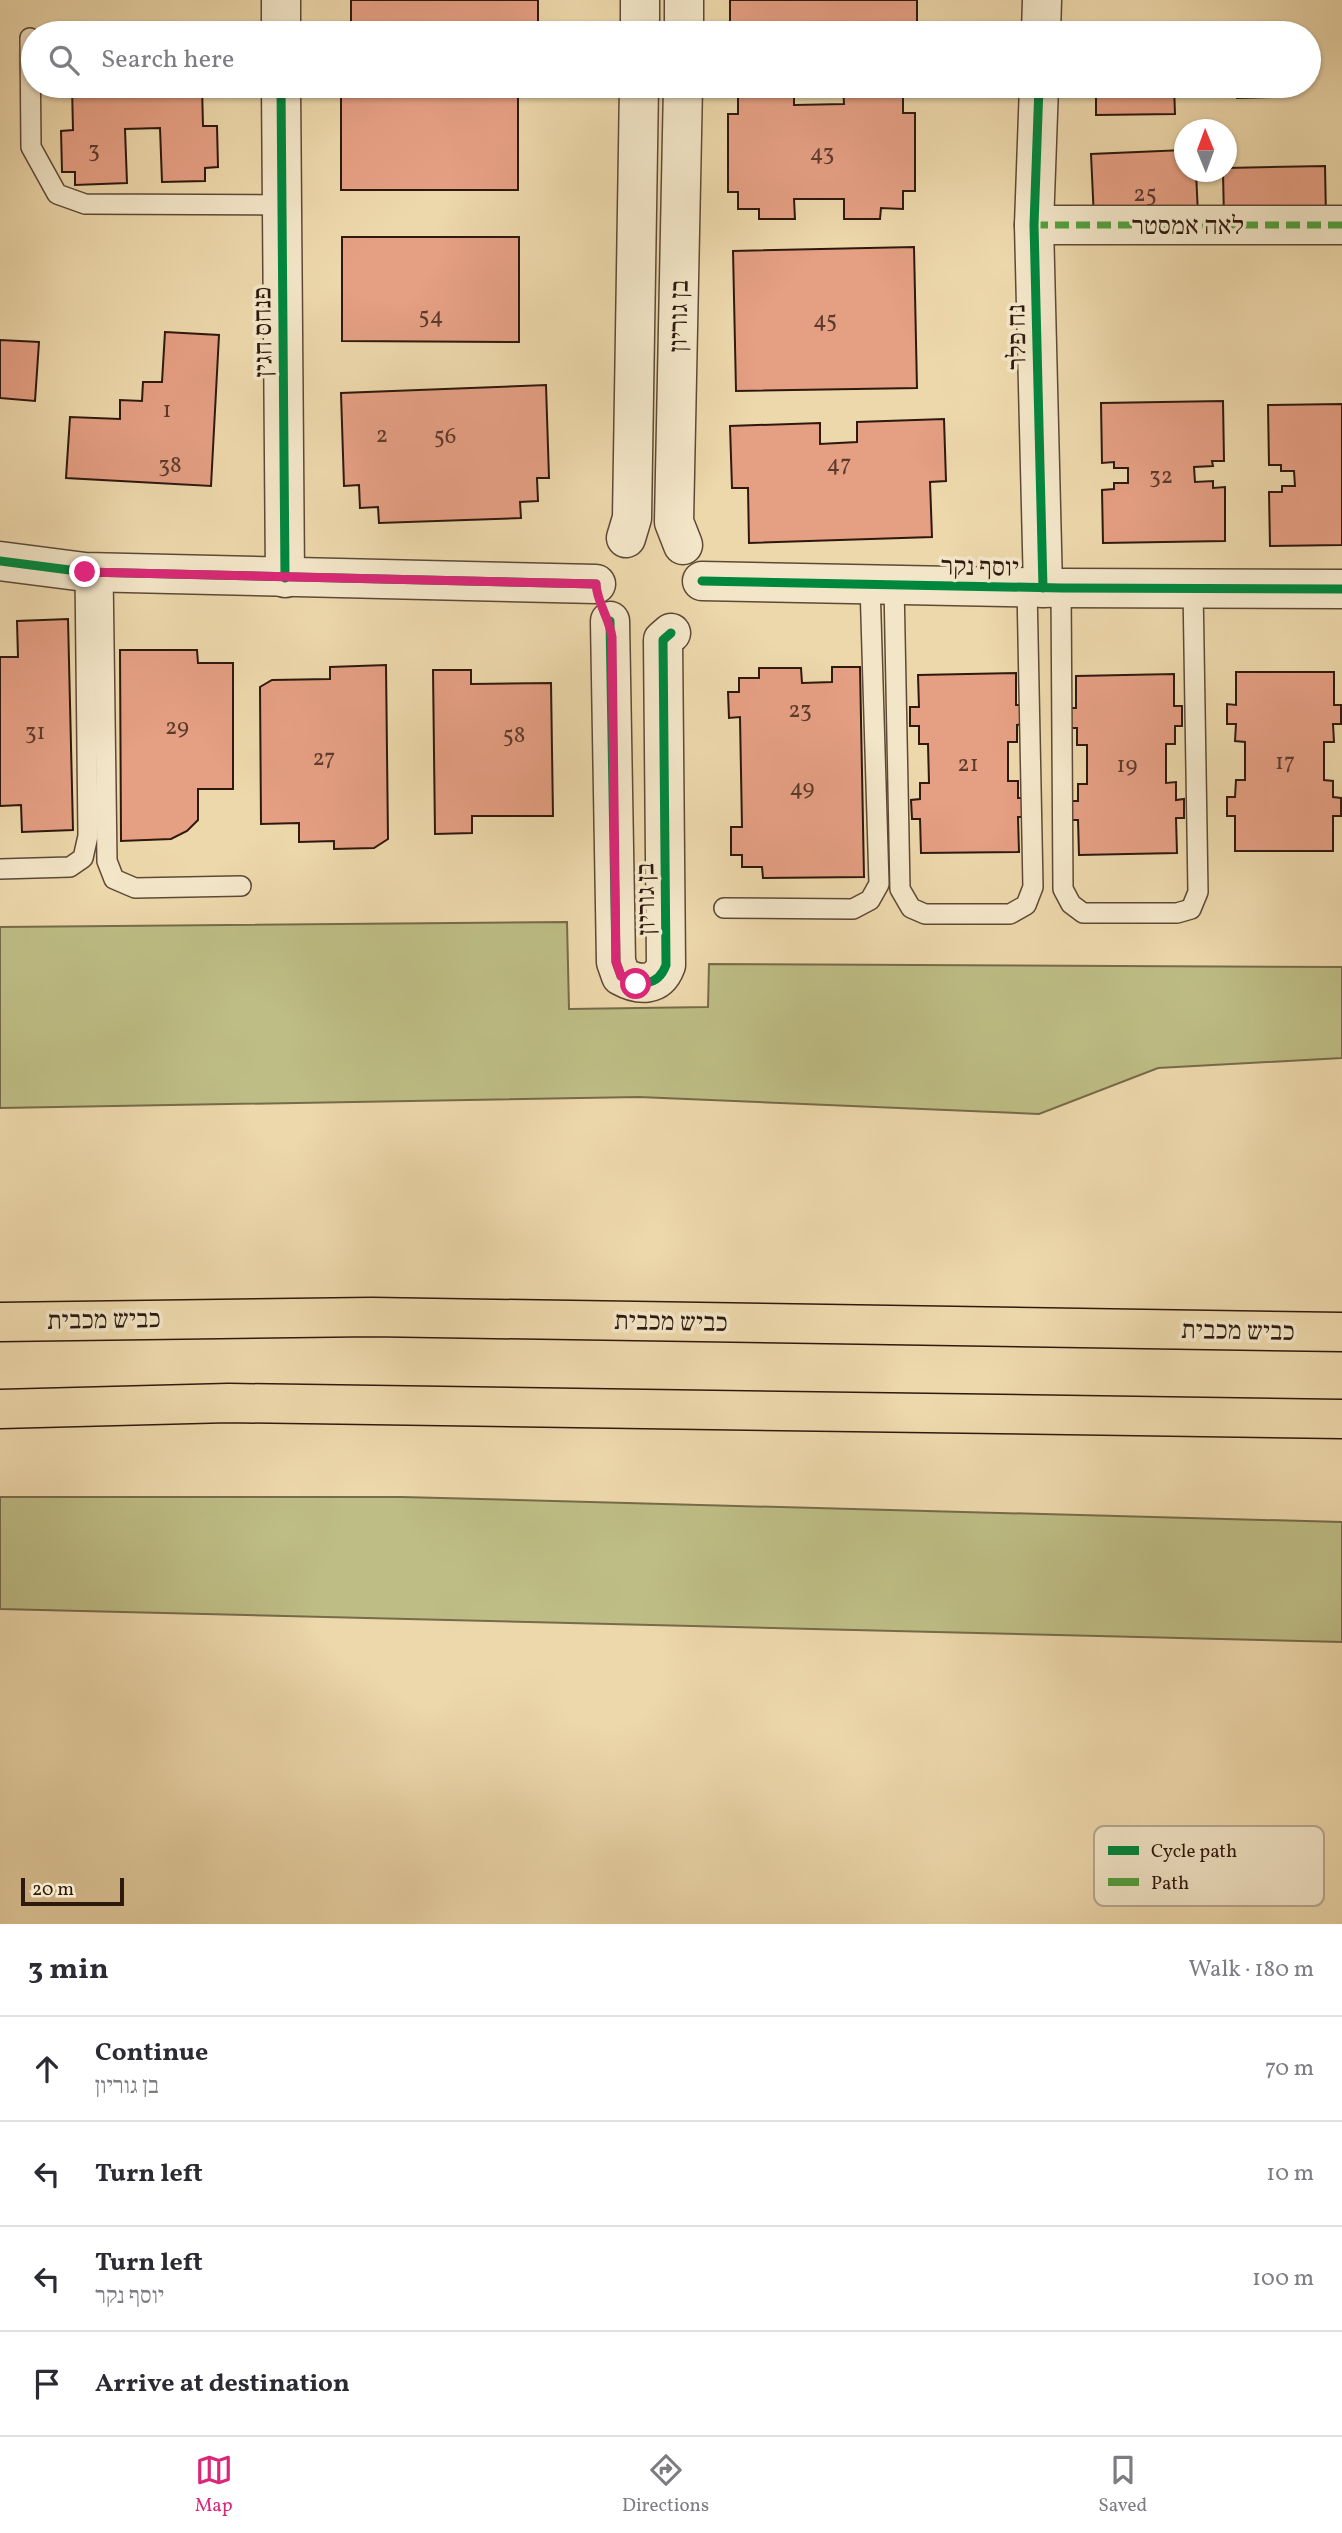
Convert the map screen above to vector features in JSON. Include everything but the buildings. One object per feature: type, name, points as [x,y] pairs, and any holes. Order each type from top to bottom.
[{"type":"highway","name":"כביש מכבית","points":[[0,1322],[372,1317],[1342,1332]]},
{"type":"highway","points":[[0,1409],[229,1403],[1342,1419]]},
{"type":"street","points":[[281,0],[281,21]]},
{"type":"street","points":[[639,21],[640,0]]},
{"type":"street","points":[[684,0],[684,21]]},
{"type":"street","points":[[1041,21],[1042,0]]},
{"type":"street","name":"פנחס חגין","points":[[281,98],[285,578]]},
{"type":"street","name":"בן גוריון","points":[[626,538],[632,518],[639,98]]},
{"type":"street","name":"בן גוריון","points":[[683,98],[674,522],[683,545]]},
{"type":"street","name":"נח פלר","points":[[1039,98],[1034,225],[1043,588]]},
{"type":"street","name":"לאה אמסטר","points":[[1034,225],[1342,225]]},
{"type":"street","points":[[656,533],[683,545],[693,555],[702,581],[695,612],[685,624],[671,633],[655,638],[638,637],[610,621],[597,597],[596,584],[604,557],[626,538],[656,533]]},
{"type":"street","points":[[0,561],[94,572],[596,584]]},
{"type":"street","name":"יוסף נקר","points":[[702,581],[1043,588],[1342,589]]},
{"type":"street","name":"בן גוריון","points":[[610,621],[616,962],[621,976],[636,984],[650,983],[662,976],[666,965],[663,640],[671,633]]},
{"type":"lane","points":[[31,98],[31,147],[57,194],[85,204],[282,205]]},
{"type":"lane","points":[[0,869],[70,867],[83,858],[88,836],[94,572]]},
{"type":"lane","points":[[94,572],[107,861],[114,879],[135,888],[241,886]]},
{"type":"lane","points":[[882,584],[900,888],[911,908],[925,914],[1010,914],[1026,905],[1033,887],[1043,588]]},
{"type":"lane","points":[[724,908],[853,909],[870,901],[879,884],[882,584]]},
{"type":"lane","points":[[1043,588],[1062,889],[1071,904],[1083,913],[1177,914],[1191,909],[1198,892],[1193,587]]},
{"type":"shaded area","points":[[567,922],[569,1009],[708,1007],[709,964],[1342,967],[1342,1058],[1158,1068],[1039,1114],[639,1097],[0,1108],[0,927]]},
{"type":"shaded area","points":[[0,1497],[402,1497],[1342,1522],[1342,1642],[0,1609]]},
{"type":"marked path","points":[[1034,225],[1342,225]]},
{"type":"cycle path","points":[[281,98],[285,578]]},
{"type":"cycle path","points":[[1039,98],[1034,225],[1043,588]]},
{"type":"cycle path","points":[[0,561],[85,572],[596,584]]},
{"type":"cycle path","points":[[702,581],[1061,588],[1342,589]]},
{"type":"cycle path","points":[[610,621],[616,962],[621,976],[641,983],[653,981],[666,965],[663,640],[671,633]]},
{"type":"route","points":[[85,572],[596,584],[597,597],[610,621],[612,637],[616,962],[621,976],[636,984]]}]
